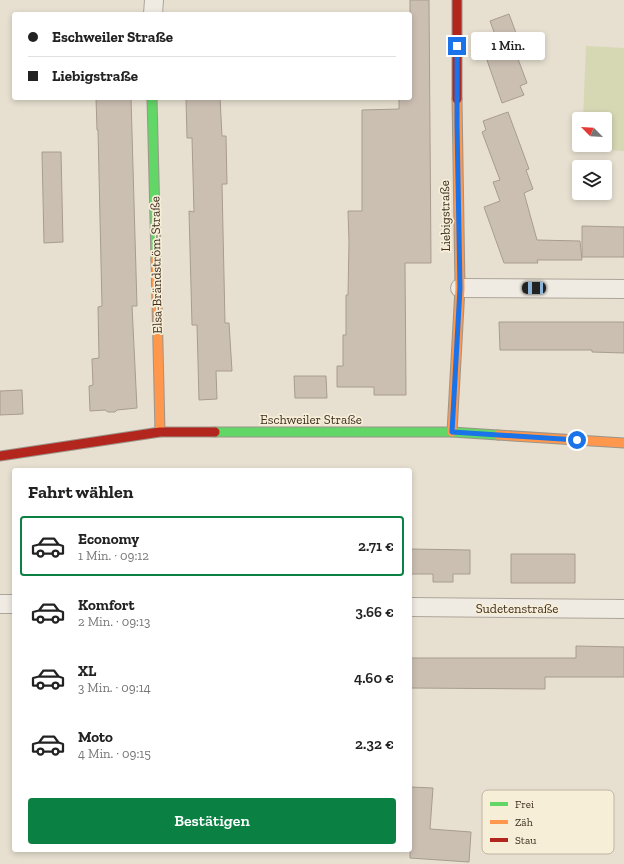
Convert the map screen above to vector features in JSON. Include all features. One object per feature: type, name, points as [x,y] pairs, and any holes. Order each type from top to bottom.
[{"type":"street","points":[[153,12],[154,0]]},
{"type":"street","name":"Liebigstraße","points":[[452,432],[460,288],[457,124],[457,0]]},
{"type":"street","name":"Elsa-Brändström-Straße","points":[[152,100],[160,432]]},
{"type":"street","points":[[460,288],[624,289]]},
{"type":"street","name":"Eschweiler Straße","points":[[0,456],[160,432],[452,432],[624,443]]},
{"type":"street","points":[[0,604],[12,604]]},
{"type":"street","name":"Sudetenstraße","points":[[412,607],[624,609]]},
{"type":"green space","points":[[586,46],[624,48],[624,151],[612,150],[612,112],[583,112]]},
{"type":"building","points":[[410,0],[429,0],[431,263],[405,263],[406,395],[374,395],[374,387],[337,387],[337,366],[343,366],[343,335],[346,335],[346,295],[348,295],[349,242],[348,211],[362,211],[362,110],[399,109],[399,100],[412,100],[412,12],[410,12]]},
{"type":"building","points":[[509,14],[516,33],[509,35],[527,83],[520,86],[524,95],[502,103],[482,46],[497,40],[490,21]]},
{"type":"building","points":[[96,100],[131,100],[137,306],[132,306],[137,408],[117,410],[115,412],[108,412],[105,410],[90,411],[89,386],[93,385],[92,359],[99,358],[98,307],[102,306]]},
{"type":"building","points":[[186,100],[220,100],[222,136],[226,136],[227,184],[222,184],[225,323],[229,323],[232,371],[216,371],[217,399],[199,400],[197,325],[192,325],[189,211],[194,212],[192,138],[187,138]]},
{"type":"building","points":[[508,112],[529,169],[526,170],[533,189],[524,193],[537,240],[580,241],[582,260],[537,260],[538,263],[504,263],[484,207],[500,201],[493,182],[500,180],[482,132],[486,130],[483,121]]},
{"type":"building","points":[[42,152],[61,152],[63,242],[44,243]]},
{"type":"building","points":[[582,226],[624,227],[624,257],[582,257]]},
{"type":"building","points":[[499,322],[624,322],[624,353],[592,352],[592,350],[500,350]]},
{"type":"building","points":[[294,376],[326,376],[327,398],[295,398]]},
{"type":"building","points":[[22,390],[23,414],[0,415],[0,391]]},
{"type":"building","points":[[412,549],[470,550],[470,574],[453,574],[453,582],[433,582],[433,574],[412,574]]},
{"type":"building","points":[[511,554],[575,554],[575,583],[511,583]]},
{"type":"building","points":[[576,646],[624,647],[624,677],[545,677],[545,689],[412,688],[412,658],[576,658]]},
{"type":"building","points":[[412,787],[433,788],[430,829],[471,832],[469,862],[410,858],[410,852],[412,852]]},
{"type":"traffic: fast","points":[[152,100],[156,260]]},
{"type":"traffic: fast","points":[[215,432],[452,432],[498,435]]},
{"type":"traffic: slow","points":[[452,432],[460,288],[457,99]]},
{"type":"traffic: slow","points":[[156,260],[160,432]]},
{"type":"traffic: slow","points":[[498,435],[624,443]]},
{"type":"traffic: jam","points":[[457,0],[457,99]]},
{"type":"traffic: jam","points":[[0,456],[160,432],[215,432]]},
{"type":"route","points":[[457,46],[460,288],[452,432],[577,440]]}]
